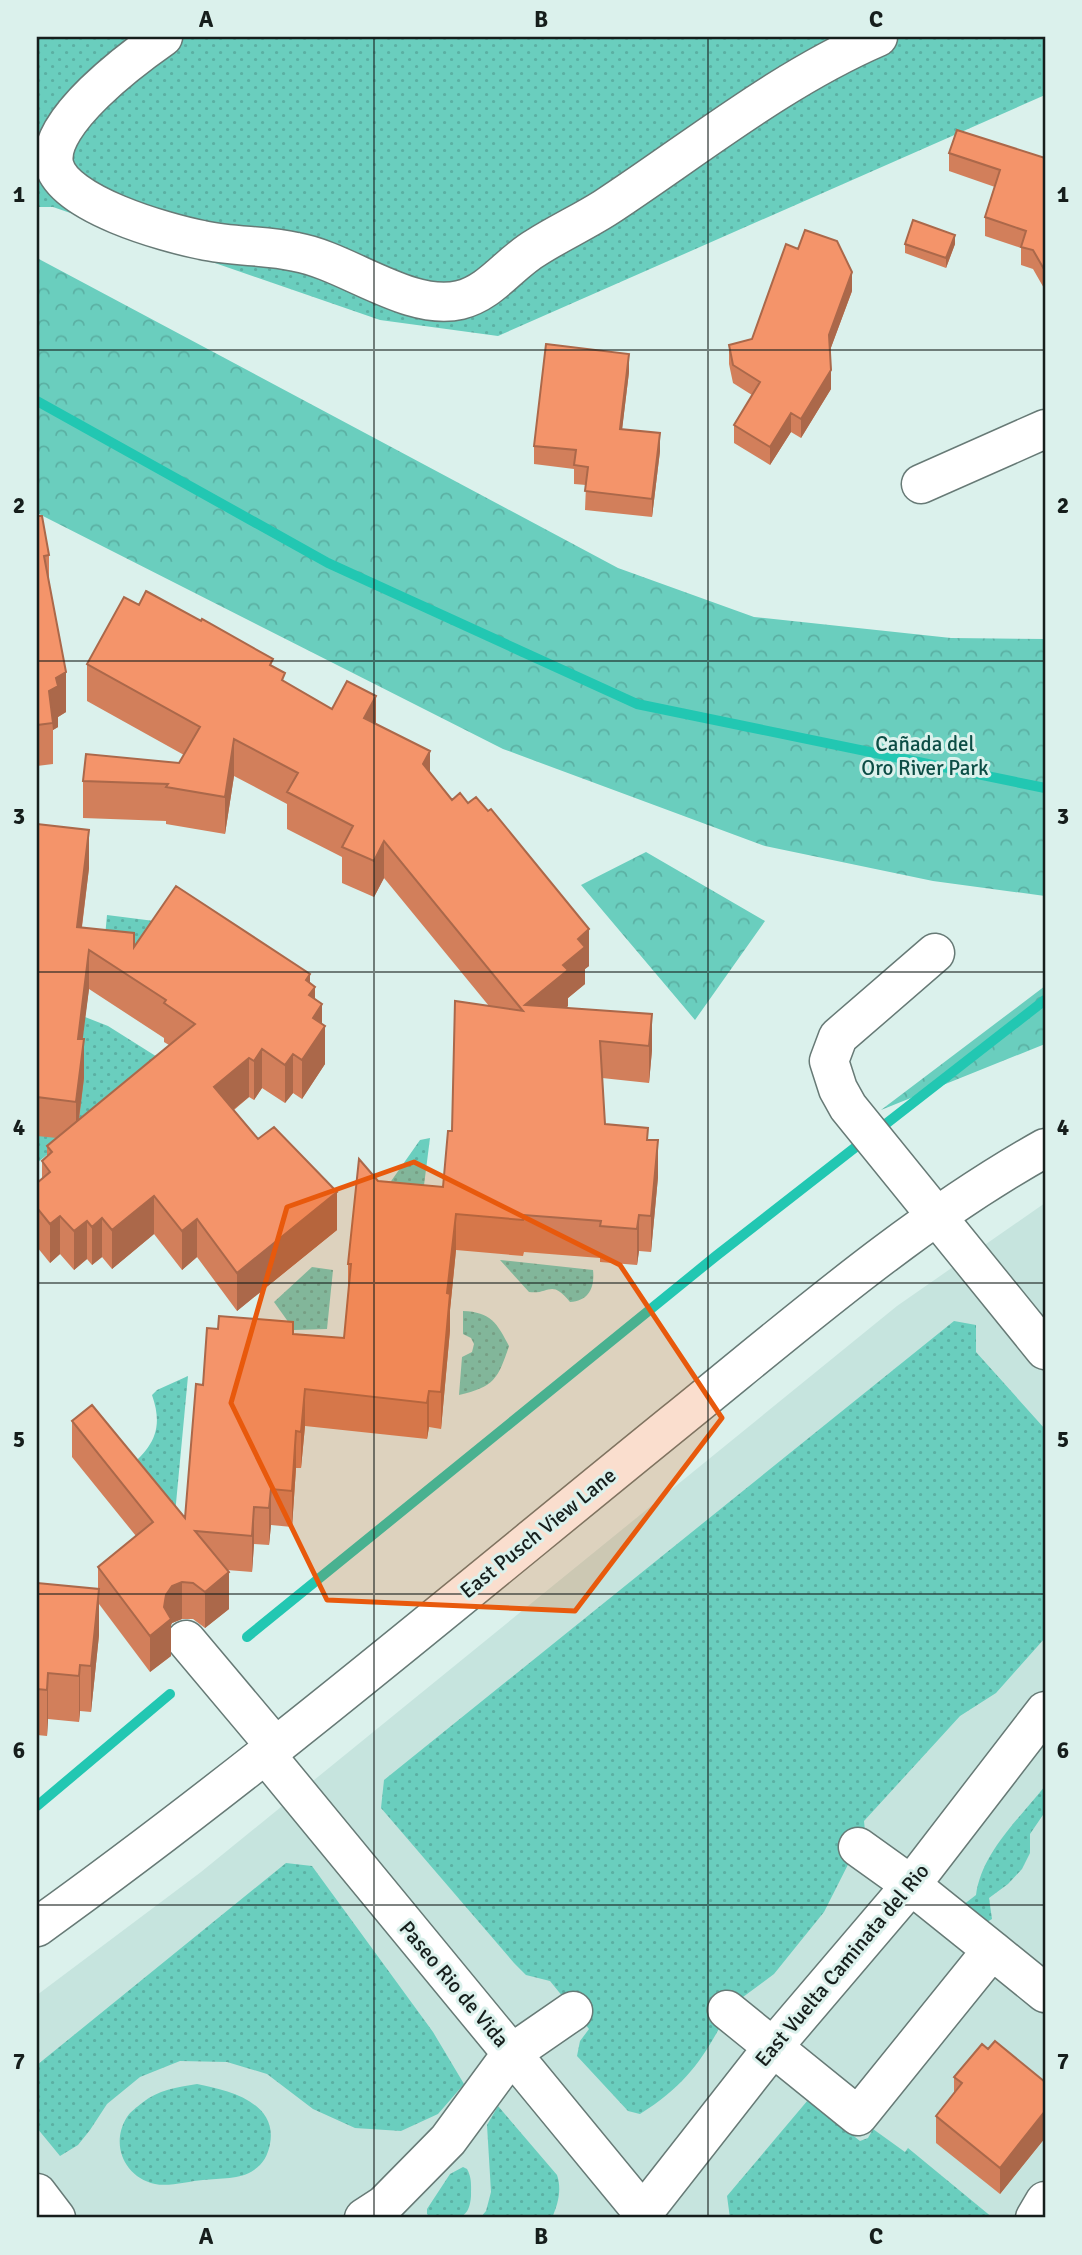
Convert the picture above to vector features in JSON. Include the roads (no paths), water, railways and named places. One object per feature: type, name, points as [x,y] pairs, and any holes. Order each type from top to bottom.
[{"type":"main road","points":[[163,37],[114,73],[72,117],[58,140],[54,163],[66,186],[119,215],[159,230],[203,241],[294,251],[326,259],[364,278],[429,301],[459,300],[485,290],[534,248],[603,209],[760,102],[824,62],[878,37]]},
{"type":"main road","points":[[921,484],[1045,429]]},
{"type":"main road","points":[[935,953],[838,1037],[828,1061],[848,1107],[1045,1350]]},
{"type":"main road","name":"East Pusch View Lane","points":[[37,1927],[118,1869],[271,1751],[877,1259],[1005,1170],[1045,1148]]},
{"type":"main road","name":"Paseo Rio de Vida","points":[[186,1640],[271,1751],[641,2215]]},
{"type":"main road","name":"East Vuelta Caminata del Rio","points":[[641,2215],[773,2047],[911,1885],[1045,1711]]},
{"type":"main road","points":[[858,1847],[911,1885],[1045,1993]]},
{"type":"main road","points":[[727,2010],[858,2116],[992,1950]]},
{"type":"main road","points":[[365,2218],[384,2205],[448,2140],[512,2053],[573,2011]]},
{"type":"main road","points":[[37,2193],[56,2218]]},
{"type":"main road","points":[[1035,2218],[1045,2200]]},
{"type":"waterway","points":[[37,401],[328,563],[637,704],[1045,788]]},
{"type":"waterway","points":[[878,1130],[1045,1000]]},
{"type":"waterway","points":[[247,1637],[716,1256],[866,1139]]},
{"type":"waterway","points":[[37,1806],[170,1694]]},
{"type":"park label","name":"Cañada del Oro River Park","points":[[925,756]]}]
